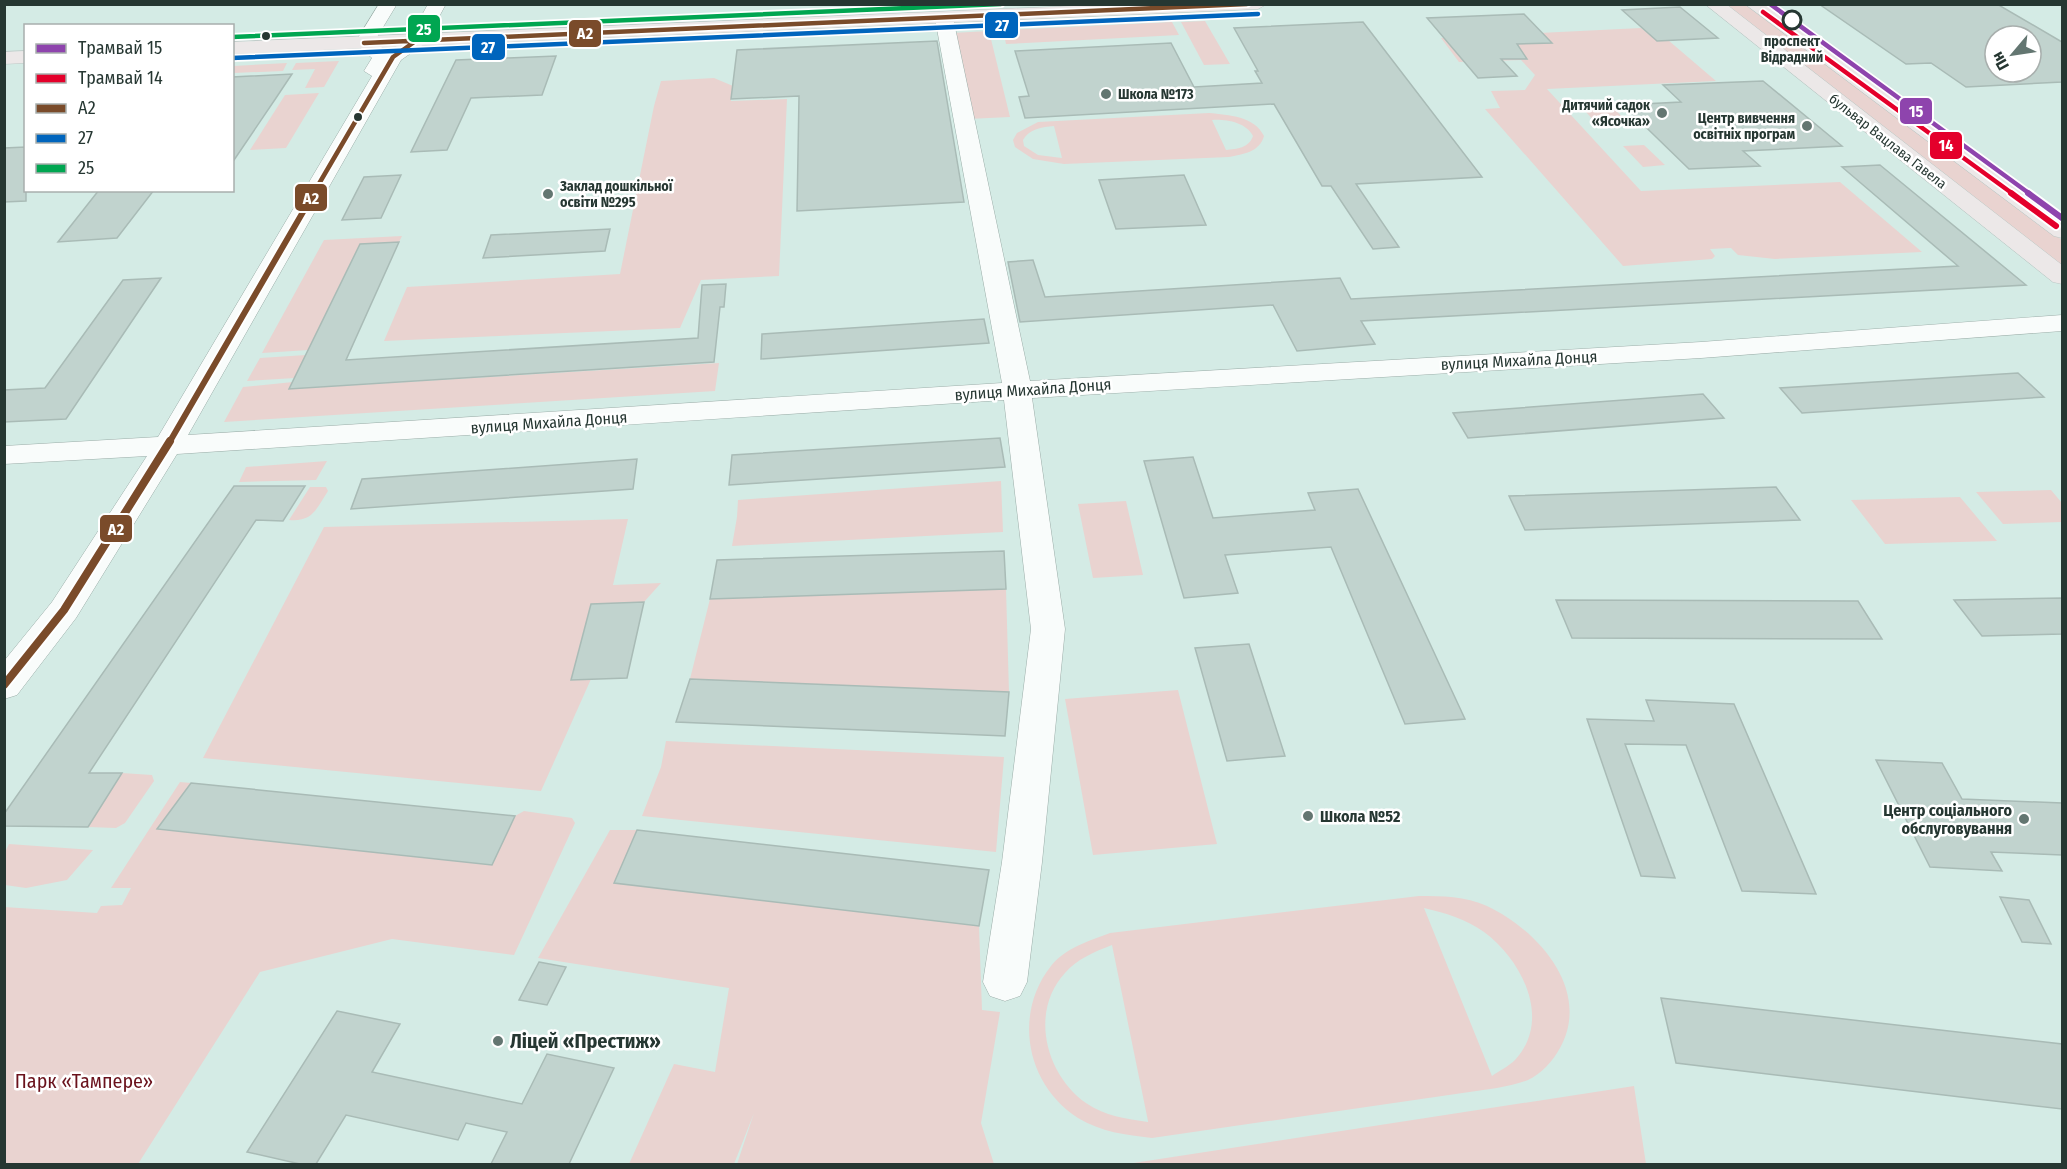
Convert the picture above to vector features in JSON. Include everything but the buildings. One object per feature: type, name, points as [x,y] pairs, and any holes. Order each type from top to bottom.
[{"type":"main road","points":[[234,48],[944,18],[1078,8],[1258,4]]},
{"type":"main road","name":"бульвар Вацлава Гавела","points":[[1714,4],[2062,277]]},
{"type":"main road","name":"бульвар Вацлава Гавела","points":[[1754,4],[2062,231]]},
{"type":"main road","points":[[4,58],[24,57]]},
{"type":"street","points":[[4,669],[50,612],[161,446],[170,423],[382,57],[364,42],[388,4]]},
{"type":"street","points":[[4,686],[64,610],[393,57],[417,40],[437,4]]},
{"type":"street","points":[[944,18],[1017,390],[1048,629],[1022,862],[1005,982]]},
{"type":"street","name":"вулиця Михайла Донця","points":[[4,455],[1017,390],[1693,351],[2062,323]]},
{"type":"green space","points":[[1718,5],[1746,5],[2062,240],[2062,269]]},
{"type":"green space","points":[[1205,21],[1230,64],[1204,65],[1181,22]]},
{"type":"green space","points":[[1172,22],[1179,35],[1006,44],[1003,30]]},
{"type":"green space","points":[[1641,28],[1650,35],[1668,40],[1716,81],[1547,89],[1641,191],[1840,182],[1922,252],[1775,259],[1738,255],[1731,248],[1710,249],[1715,256],[1712,259],[1623,266],[1485,109],[1500,108],[1491,91],[1525,90],[1535,75],[1521,60],[1459,62],[1441,38]]},
{"type":"green space","points":[[989,31],[1010,117],[968,119],[952,33]]},
{"type":"green space","points":[[339,61],[324,87],[305,88],[315,69],[292,70],[296,63]]},
{"type":"green space","points":[[287,63],[283,71],[234,73],[234,66]]},
{"type":"green space","points":[[714,78],[733,86],[731,101],[787,99],[779,276],[701,280],[680,328],[384,341],[407,287],[620,274],[661,81]]},
{"type":"green space","points":[[319,93],[286,148],[250,150],[285,95]]},
{"type":"green space","points":[[1607,101],[1625,120],[1594,121],[1577,102]]},
{"type":"green space","points":[[1209,113],[1247,120],[1260,129],[1264,136],[1255,149],[1229,157],[1064,164],[1033,159],[1015,147],[1013,140],[1017,133],[1038,122]],"holes":[[[1212,120],[1229,121],[1240,125],[1250,131],[1253,136],[1246,145],[1226,150]],[[1054,126],[1062,158],[1038,155],[1024,146],[1023,140],[1029,133],[1040,128]]]},
{"type":"green space","points":[[1644,145],[1665,165],[1643,167],[1623,146]]},
{"type":"green space","points":[[402,236],[399,242],[360,244],[309,350],[262,353],[324,240]]},
{"type":"green space","points":[[306,355],[295,378],[247,381],[260,358]]},
{"type":"green space","points":[[719,363],[715,391],[224,422],[243,387],[293,382],[290,389]]},
{"type":"green space","points":[[327,461],[316,480],[239,482],[246,467]]},
{"type":"green space","points":[[1001,481],[1003,532],[732,546],[738,500]]},
{"type":"green space","points":[[310,487],[326,487],[328,491],[317,509],[309,516],[304,519],[289,520]]},
{"type":"green space","points":[[2051,490],[2062,503],[2062,522],[2003,524],[1976,492]]},
{"type":"green space","points":[[1960,497],[1997,541],[1885,544],[1851,500]]},
{"type":"green space","points":[[1126,501],[1143,575],[1093,578],[1078,504]]},
{"type":"green space","points":[[628,519],[613,585],[661,583],[644,602],[591,604],[571,680],[591,679],[541,791],[203,758],[324,527]]},
{"type":"green space","points":[[1006,589],[1009,692],[690,679],[710,599]]},
{"type":"green space","points":[[1178,690],[1217,844],[1093,855],[1065,699]]},
{"type":"green space","points":[[666,741],[1004,757],[996,852],[642,816],[661,767]]},
{"type":"green space","points":[[122,773],[152,775],[154,781],[125,823],[116,828],[88,827]]},
{"type":"green space","name":"Парк «Тампере»","points":[[180,782],[191,783],[157,829],[491,865],[515,816],[524,811],[572,818],[575,823],[514,955],[392,939],[260,972],[138,1164],[5,1164],[4,907],[97,913],[101,906],[122,905],[131,888],[111,888]]},
{"type":"green space","points":[[610,830],[637,830],[615,883],[979,926],[982,1010],[1000,1012],[981,1123],[994,1164],[737,1164],[754,1113],[734,1164],[629,1164],[674,1064],[715,1072],[729,988],[538,958]]},
{"type":"green space","points":[[9,844],[93,850],[67,880],[26,888],[5,885],[5,852]]},
{"type":"green space","points":[[1419,896],[1462,898],[1487,906],[1506,917],[1541,946],[1555,964],[1564,984],[1569,1005],[1568,1026],[1560,1048],[1546,1067],[1533,1077],[1512,1085],[1152,1138],[1123,1134],[1087,1123],[1060,1104],[1046,1087],[1037,1068],[1031,1048],[1029,1026],[1032,1005],[1039,985],[1051,966],[1070,950],[1110,933]],"holes":[[[1424,908],[1455,917],[1484,932],[1510,958],[1528,991],[1532,1009],[1531,1026],[1526,1044],[1515,1060],[1492,1076]],[[1112,945],[1148,1121],[1148,1122],[1108,1114],[1086,1103],[1072,1091],[1061,1076],[1052,1060],[1047,1042],[1045,1024],[1047,1006],[1054,989],[1065,973],[1080,960]]]},
{"type":"green space","points":[[1634,1086],[1646,1164],[1127,1164]]},
{"type":"tram line","name":"15","points":[[1770,4],[2062,218]]},
{"type":"tram line","name":"14","points":[[1763,12],[2056,226]]},
{"type":"transit line","name":"25","points":[[234,37],[1001,4]]},
{"type":"transit line","name":"А2","points":[[364,43],[1247,4]]},
{"type":"transit line","name":"27","points":[[234,58],[1258,14]]},
{"type":"transit line","name":"А2","points":[[4,685],[64,610],[152,472],[393,57],[417,40]]},
{"type":"place","name":"проспект Відрадний","points":[[1792,20]]},
{"type":"place","name":"Школа №173","points":[[1106,94]]},
{"type":"place","name":"Дитячий садок «Ясочка»","points":[[1662,113]]},
{"type":"place","name":"Центр вивчення освітніх програм","points":[[1807,126]]},
{"type":"place","name":"Заклад дошкільної освіти №295","points":[[548,194]]},
{"type":"place","name":"Школа №52","points":[[1308,816]]},
{"type":"place","name":"Центр соціального обслуговування","points":[[2024,819]]},
{"type":"place","name":"Ліцей «Престиж»","points":[[498,1041]]}]
